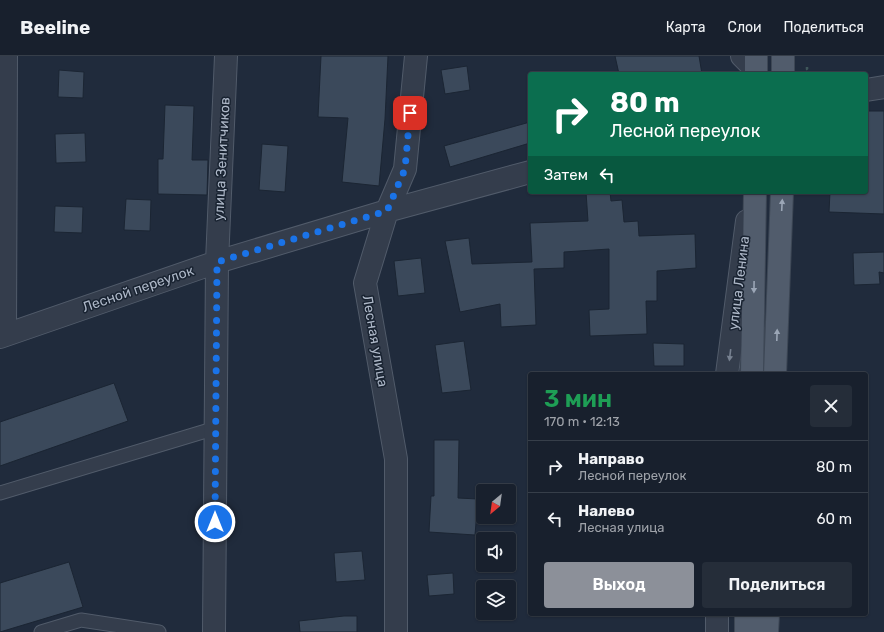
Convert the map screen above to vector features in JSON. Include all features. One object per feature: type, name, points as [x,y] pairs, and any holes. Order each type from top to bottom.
[{"type":"main road","name":"улица Ленина","points":[[752,372],[754,194]]},
{"type":"main road","points":[[775,372],[782,194]]},
{"type":"main road","points":[[746,616],[746,632]]},
{"type":"main road","points":[[767,632],[768,616]]},
{"type":"street","points":[[2,336],[6,56]]},
{"type":"street","name":"улица Зенитчиков","points":[[214,632],[217,262],[226,56]]},
{"type":"street","name":"Лесная улица","points":[[396,632],[396,459],[365,284],[387,211],[405,169],[416,56]]},
{"type":"street","points":[[868,90],[884,87]]},
{"type":"street","name":"Лесной переулок","points":[[2,336],[217,262],[387,211],[528,173]]},
{"type":"street","name":"улица Ленина","points":[[727,372],[747,222],[754,194]]},
{"type":"street","points":[[717,616],[717,632]]},
{"type":"lane","points":[[0,494],[216,428]]},
{"type":"lane","points":[[41,632],[81,620],[158,632]]},
{"type":"path","points":[[789,64],[806,69],[810,72]]},
{"type":"building","points":[[321,56],[388,56],[385,119],[379,186],[342,182],[348,118],[318,117]]},
{"type":"building","points":[[615,56],[699,56],[702,72],[619,72]]},
{"type":"building","points":[[467,66],[470,90],[445,94],[441,70]]},
{"type":"building","points":[[59,70],[84,72],[83,98],[58,97]]},
{"type":"building","points":[[165,105],[194,106],[192,160],[208,160],[207,195],[158,194],[158,159],[163,159]]},
{"type":"building","points":[[868,111],[884,111],[884,214],[829,212],[830,194],[868,194]]},
{"type":"building","points":[[528,123],[528,144],[450,167],[444,146]]},
{"type":"building","points":[[85,133],[86,162],[56,163],[55,134]]},
{"type":"building","points":[[262,144],[288,146],[285,192],[259,190]]},
{"type":"building","points":[[586,194],[610,194],[611,201],[622,200],[624,222],[638,221],[639,236],[695,234],[696,268],[657,271],[657,301],[646,301],[647,334],[590,336],[589,310],[609,309],[609,249],[564,252],[564,268],[534,269],[536,325],[501,327],[500,304],[460,312],[445,241],[469,238],[472,264],[532,262],[530,223],[588,221]]},
{"type":"building","points":[[126,199],[151,200],[150,231],[124,230]]},
{"type":"building","points":[[55,206],[83,207],[82,233],[54,232]]},
{"type":"building","points":[[884,252],[884,273],[879,272],[880,284],[854,285],[853,253]]},
{"type":"building","points":[[421,258],[425,293],[398,296],[394,261]]},
{"type":"building","points":[[464,341],[471,390],[442,393],[435,345]]},
{"type":"building","points":[[653,343],[684,344],[684,366],[654,366]]},
{"type":"building","points":[[114,383],[128,421],[0,466],[0,422]]},
{"type":"building","points":[[434,440],[459,440],[458,498],[476,499],[475,535],[429,532],[431,496],[434,496]]},
{"type":"building","points":[[362,551],[365,580],[336,582],[334,553]]},
{"type":"building","points":[[69,562],[83,607],[0,632],[0,583]]},
{"type":"building","points":[[453,573],[454,594],[429,596],[427,575]]},
{"type":"building","points":[[357,616],[357,632],[300,632],[299,621]]},
{"type":"route","points":[[215,522],[217,262],[387,211],[405,169],[410,113]]}]
